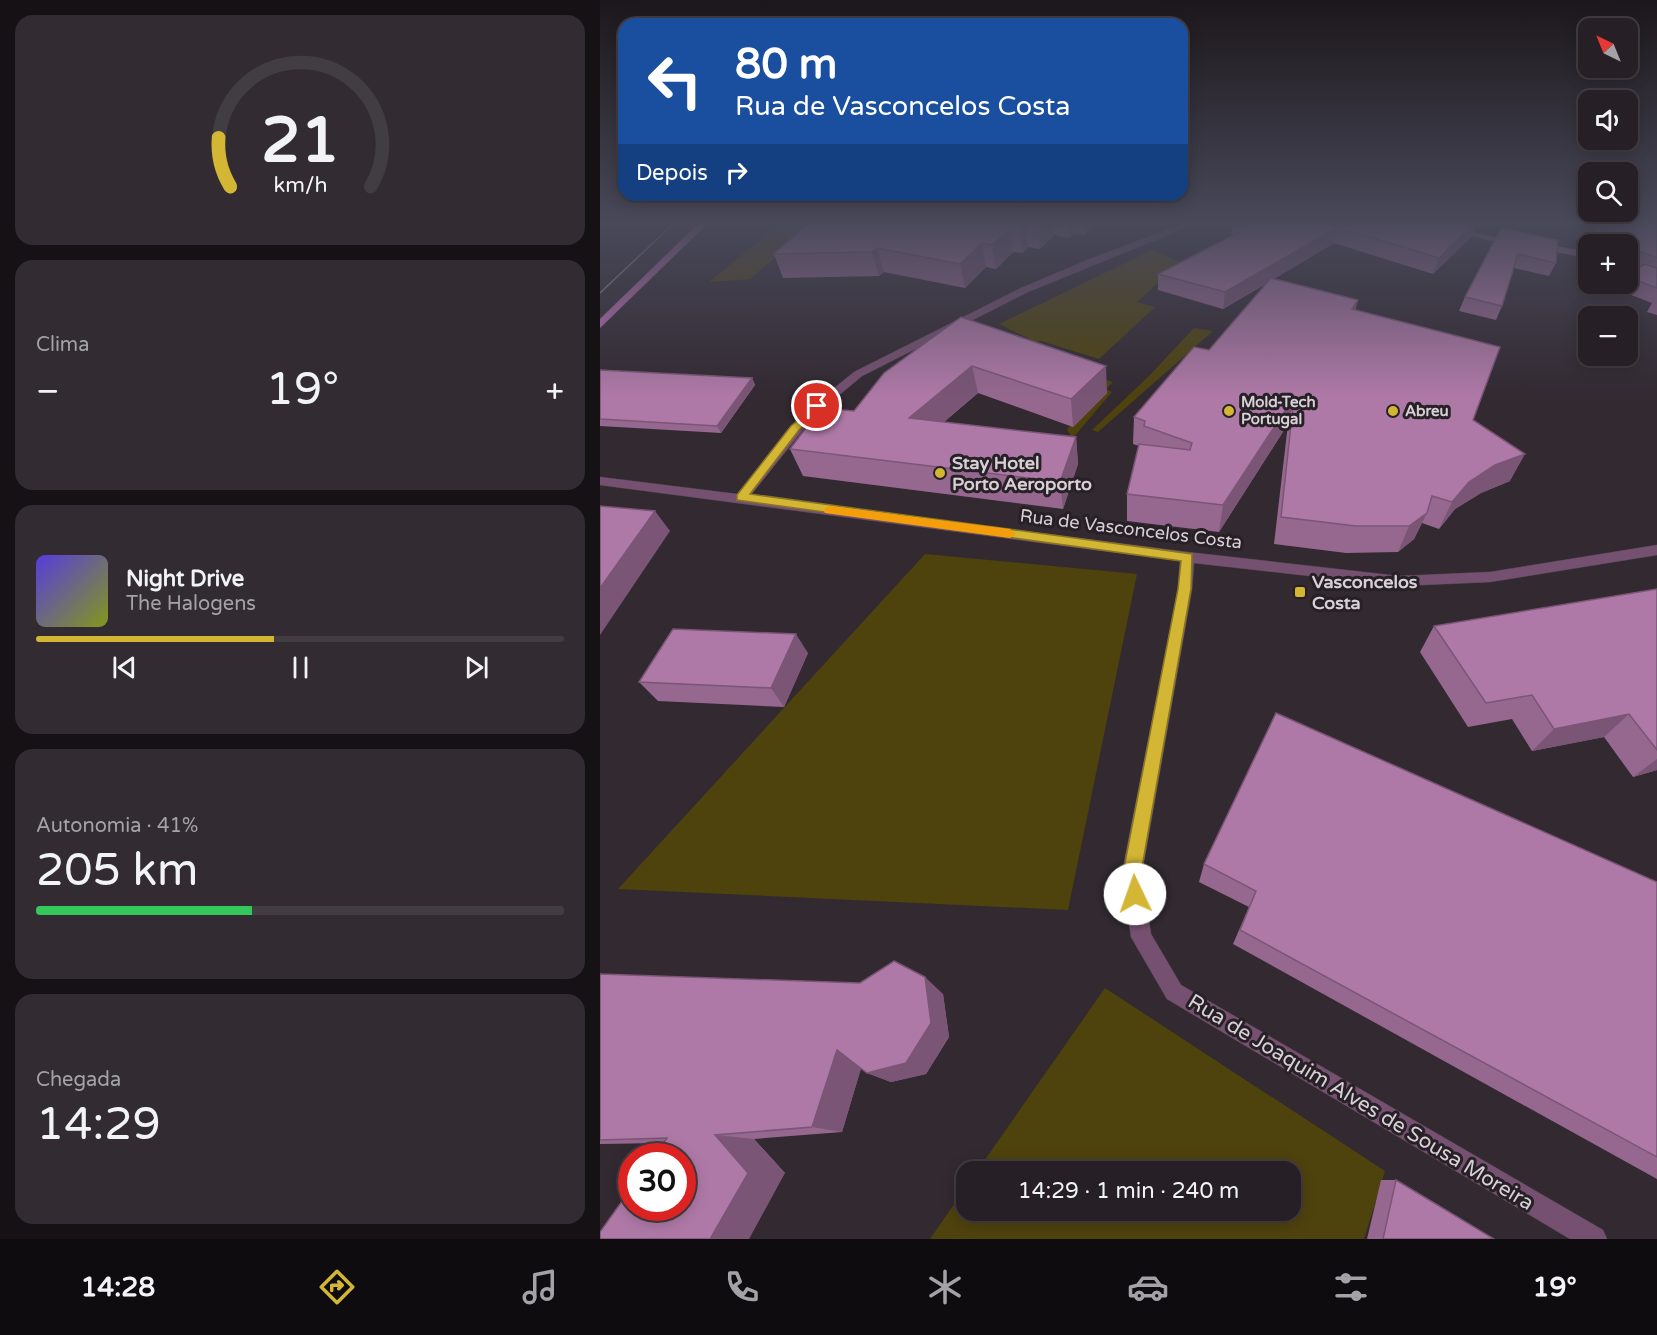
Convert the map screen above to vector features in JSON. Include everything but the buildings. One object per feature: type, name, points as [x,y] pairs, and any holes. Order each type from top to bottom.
[{"type":"main road","points":[[600,325],[643,282]]},
{"type":"street","points":[[742,497],[795,428],[838,388],[869,368],[967,317],[1042,282]]},
{"type":"street","name":"Rua de Vasconcelos Costa","points":[[600,481],[742,497],[1187,557],[1399,581],[1490,577],[1656,552]]},
{"type":"street","name":"Rua de Joaquim Alves de Sousa Moreira","points":[[1187,557],[1185,589],[1132,873],[1141,937],[1174,992],[1594,1239]]},
{"type":"shaded area","points":[[1086,282],[1159,282],[1137,302],[1155,307],[1099,359],[1041,341],[1036,342],[999,324]]},
{"type":"shaded area","points":[[1194,328],[1213,331],[1098,432],[1092,430],[1149,376]]},
{"type":"shaded area","points":[[1017,352],[1113,382],[1106,389],[1112,392],[1072,439],[1067,429],[1095,397]]},
{"type":"shaded area","points":[[925,554],[1137,574],[1068,910],[618,889]]},
{"type":"shaded area","points":[[1105,988],[1385,1171],[1364,1239],[930,1239],[956,1201],[956,1221],[1301,1221],[1301,1161],[984,1161]]},
{"type":"tram line","points":[[600,293],[612,282]]},
{"type":"slow traffic","points":[[829,510],[1010,534]]},
{"type":"place","name":"Mold-Tech Portugal","points":[[1229,411]]},
{"type":"place","name":"Abreu","points":[[1393,411]]},
{"type":"place","name":"Stay Hotel Porto Aeroporto","points":[[940,473]]},
{"type":"place","name":"Vasconcelos Costa","points":[[1300,592]]},
{"type":"route","points":[[817,406],[795,428],[742,497],[1187,557],[1185,589],[1132,873],[1135,894]]}]
